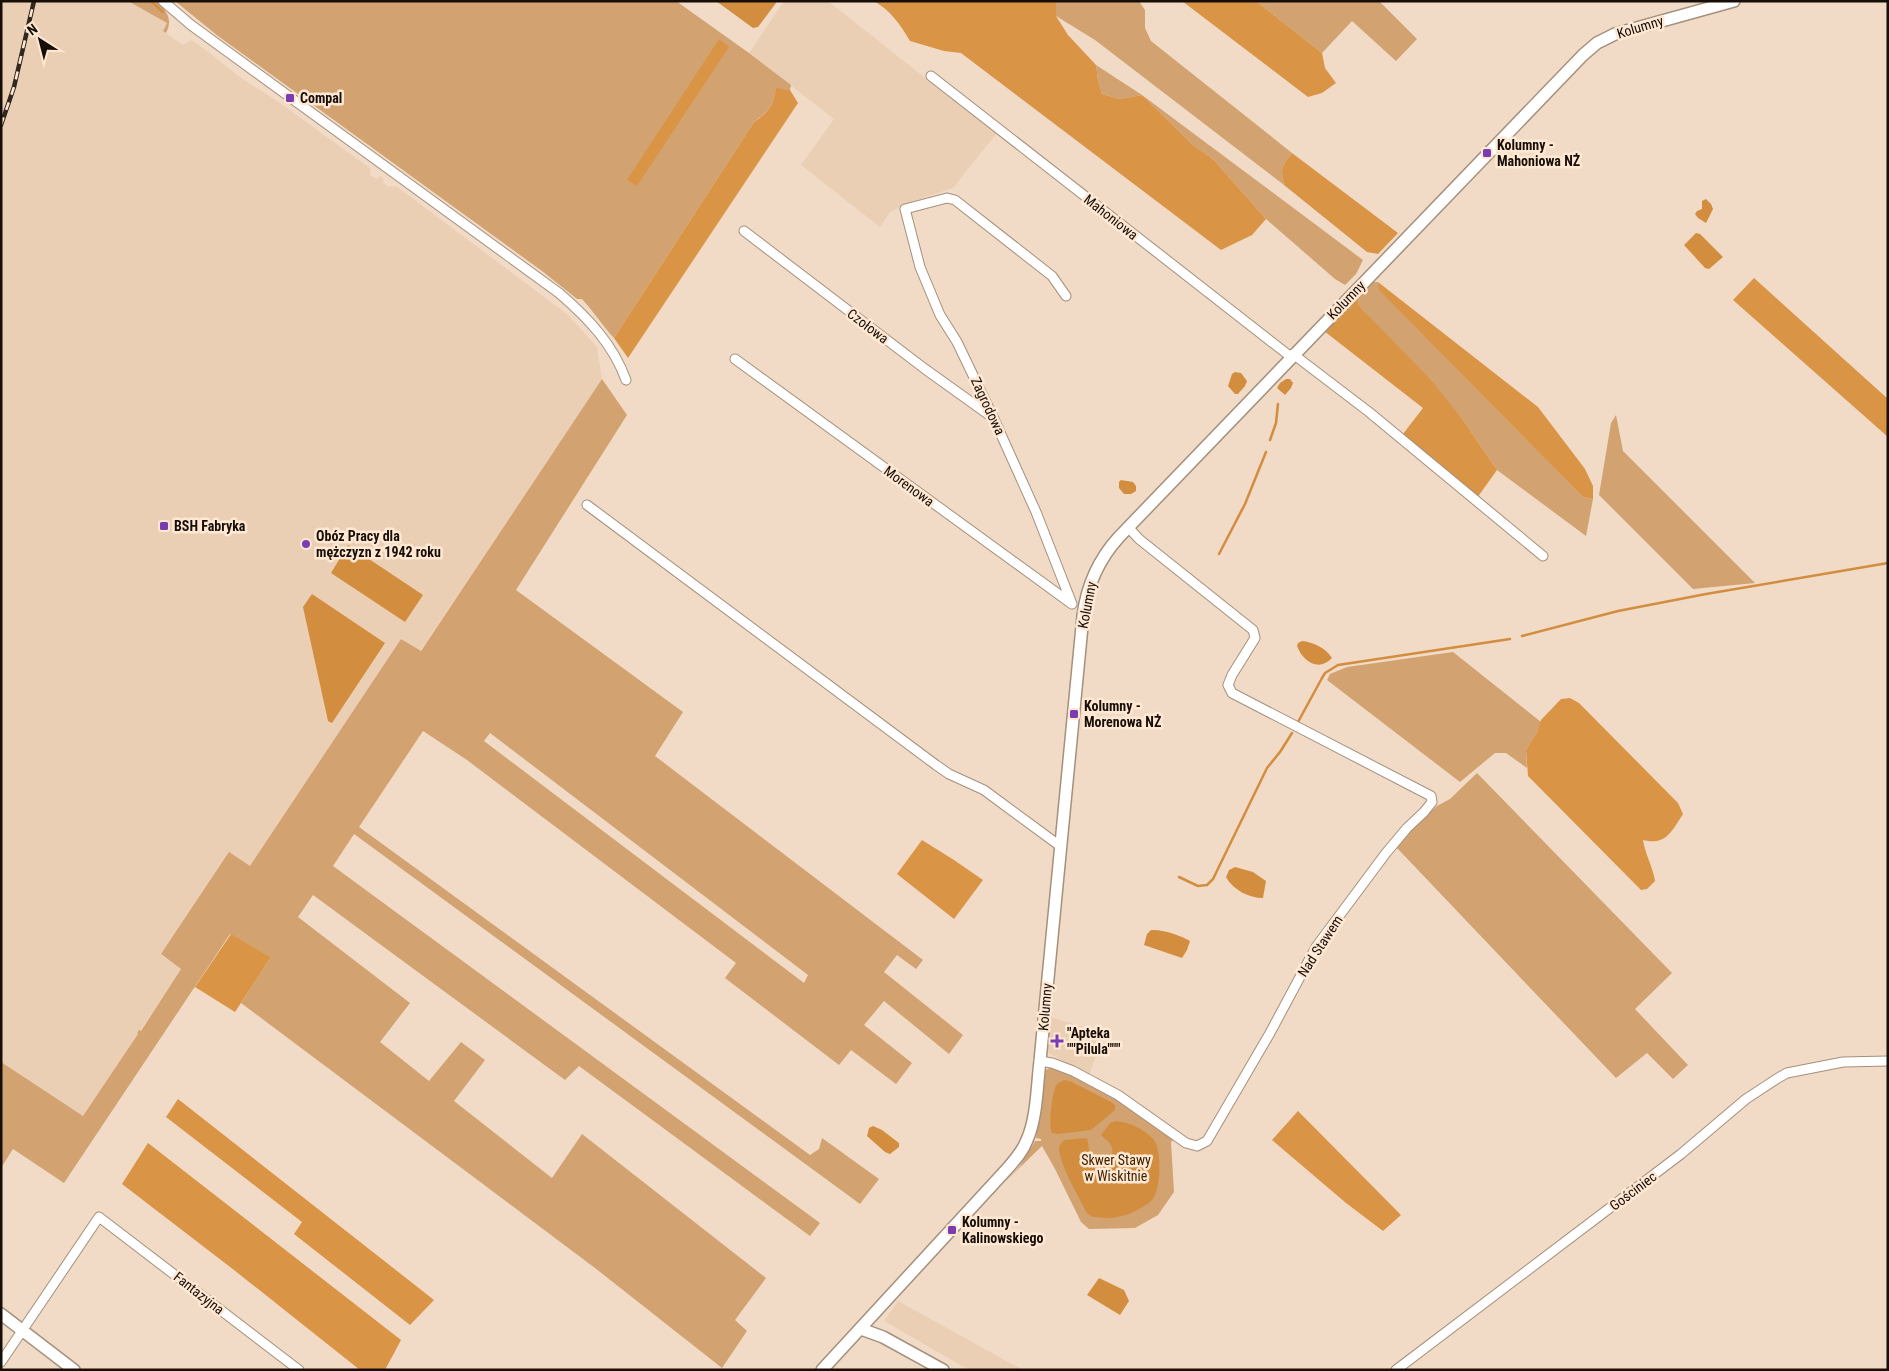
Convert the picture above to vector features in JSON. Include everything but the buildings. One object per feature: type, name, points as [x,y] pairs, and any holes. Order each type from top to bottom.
[{"type":"street","points":[[163,1],[190,25],[559,293],[584,316],[608,344],[616,356],[626,380]]},
{"type":"street","name":"Kolumny","points":[[822,1370],[995,1183],[1019,1155],[1030,1132],[1040,1061],[1084,608],[1090,584],[1101,559],[1128,527],[1292,355],[1583,55],[1597,43],[1631,28],[1734,1]]},
{"type":"street","name":"Mahoniowa","points":[[932,76],[1292,355],[1369,412],[1543,556]]},
{"type":"street","name":"Zagrodowa","points":[[1066,296],[1052,276],[956,200],[947,198],[904,209],[920,266],[940,314],[957,342],[994,418],[1036,512],[1072,604]]},
{"type":"street","name":"Czołowa","points":[[744,231],[925,369],[994,418]]},
{"type":"street","name":"Morenowa","points":[[735,359],[1072,604],[1084,608]]},
{"type":"street","points":[[587,505],[936,765],[949,774],[984,790],[1060,846]]},
{"type":"street","name":"Nad Stawem","points":[[1040,1061],[1068,1069],[1118,1095],[1186,1143],[1197,1146],[1204,1144],[1212,1134],[1244,1079],[1316,947],[1386,853],[1432,802],[1431,796],[1428,794],[1229,690],[1228,685],[1232,676],[1255,638],[1253,630],[1139,540],[1128,527]]},
{"type":"street","name":"Gościniec","points":[[1396,1370],[1681,1154],[1746,1099],[1787,1072],[1843,1062],[1888,1061]]},
{"type":"street","name":"Fantazyjna","points":[[22,1330],[99,1216],[299,1370]]},
{"type":"street","points":[[1,1314],[74,1370]]},
{"type":"street","points":[[861,1329],[893,1342],[943,1370]]},
{"type":"street","points":[[1,1362],[22,1330]]},
{"type":"shaded area","points":[[1,1],[128,1],[156,16],[167,23],[163,31],[183,45],[191,40],[207,51],[240,77],[277,101],[370,168],[370,175],[377,179],[380,176],[384,179],[383,183],[389,187],[396,186],[567,314],[597,347],[602,379],[420,651],[401,639],[250,867],[229,853],[161,955],[181,969],[140,1031],[137,1032],[138,1034],[83,1117],[1,1062]]},
{"type":"shaded area","points":[[716,1],[775,1],[776,3],[758,27],[753,28]]},
{"type":"shaded area","points":[[784,1],[828,1],[996,134],[953,188],[908,203],[890,212],[880,227],[801,165],[834,119],[749,53]]},
{"type":"shaded area","points":[[874,1],[1056,1],[1056,16],[1068,35],[1096,65],[1102,94],[1120,99],[1142,95],[1192,144],[1214,160],[1266,219],[1252,235],[1221,250],[961,53],[944,51],[910,41],[895,18]]},
{"type":"shaded area","points":[[1182,1],[1256,1],[1322,53],[1325,68],[1336,83],[1322,93],[1308,97]]},
{"type":"shaded area","points":[[719,39],[729,47],[637,186],[627,180]]},
{"type":"shaded area","points":[[776,88],[790,90],[798,103],[628,358],[614,338],[754,122],[770,108]]},
{"type":"shaded area","points":[[1292,153],[1398,233],[1378,254],[1367,252],[1284,185],[1283,168]]},
{"type":"shaded area","points":[[1706,199],[1713,209],[1706,223],[1695,214],[1702,209],[1702,201]]},
{"type":"shaded area","points":[[1696,233],[1700,234],[1723,257],[1709,269],[1705,268],[1684,245]]},
{"type":"shaded area","points":[[1754,278],[1888,399],[1888,437],[1733,300]]},
{"type":"shaded area","points":[[1378,282],[1538,407],[1585,469],[1593,486],[1593,499],[1583,497],[1379,290]]},
{"type":"shaded area","points":[[1356,299],[1362,309],[1430,379],[1463,420],[1497,470],[1477,498],[1403,434],[1423,408],[1324,331]]},
{"type":"shaded area","points":[[1235,372],[1241,373],[1247,381],[1238,394],[1235,394],[1228,386],[1232,374]]},
{"type":"shaded area","points":[[1286,379],[1290,379],[1293,383],[1285,395],[1277,388]]},
{"type":"shaded area","points":[[1121,480],[1133,482],[1136,486],[1136,491],[1131,494],[1124,494],[1119,488]]},
{"type":"shaded area","points":[[348,545],[423,595],[405,622],[331,573]]},
{"type":"shaded area","points":[[312,594],[385,643],[332,723],[328,721],[303,607]]},
{"type":"shaded area","points":[[1302,641],[1319,646],[1332,658],[1327,662],[1317,665],[1307,661],[1297,646]]},
{"type":"shaded area","points":[[1570,698],[1579,703],[1678,803],[1683,814],[1672,831],[1663,839],[1657,841],[1643,840],[1655,881],[1647,889],[1641,890],[1528,776],[1526,750],[1537,732],[1541,720],[1561,699]]},
{"type":"shaded area","points":[[922,840],[983,880],[954,919],[897,874]]},
{"type":"shaded area","points":[[1235,867],[1253,872],[1266,881],[1263,898],[1252,897],[1229,882],[1226,877],[1229,870]]},
{"type":"shaded area","points":[[1151,930],[1171,933],[1190,941],[1182,958],[1144,945],[1147,934]]},
{"type":"shaded area","points":[[231,934],[271,957],[235,1012],[195,987]]},
{"type":"shaded area","points":[[1050,1017],[1104,1033],[1089,1076],[1047,1052]]},
{"type":"shaded area","points":[[1064,1080],[1072,1082],[1111,1102],[1115,1105],[1115,1110],[1091,1130],[1052,1133],[1050,1118],[1054,1092],[1056,1085]]},
{"type":"shaded area","points":[[178,1099],[434,1300],[410,1325],[294,1234],[302,1222],[166,1117]]},
{"type":"shaded area","points":[[1298,1111],[1401,1215],[1383,1231],[1346,1203],[1272,1140]]},
{"type":"shaded area","points":[[1116,1121],[1137,1127],[1154,1140],[1157,1145],[1159,1161],[1157,1188],[1152,1200],[1137,1210],[1114,1218],[1094,1217],[1087,1213],[1074,1189],[1065,1170],[1059,1146],[1064,1140],[1087,1138],[1093,1158],[1103,1160],[1109,1158],[1112,1154],[1112,1148],[1110,1143],[1101,1135],[1110,1123]]},
{"type":"shaded area","points":[[873,1126],[882,1130],[899,1143],[899,1147],[890,1154],[885,1152],[867,1136],[869,1128]]},
{"type":"shaded area","points":[[148,1143],[401,1340],[385,1370],[360,1370],[122,1184]]},
{"type":"shaded area","points":[[1099,1278],[1124,1290],[1129,1301],[1120,1315],[1087,1295]]},
{"type":"shaded area","points":[[898,1301],[1023,1370],[969,1370],[884,1321]]},
{"type":"green space","points":[[128,1],[157,1],[168,16],[169,24],[166,33],[163,31],[167,23]]},
{"type":"green space","points":[[175,1],[676,1],[791,85],[790,90],[776,89],[769,108],[754,122],[614,338],[582,299],[577,299],[542,271],[218,36]]},
{"type":"green space","points":[[1056,1],[1139,1],[1145,10],[1145,28],[1151,41],[1292,153],[1283,168],[1284,185],[1095,40],[1056,16]]},
{"type":"green space","points":[[1256,1],[1379,1],[1417,39],[1396,61],[1352,21],[1322,53]]},
{"type":"green space","points":[[1096,65],[1142,95],[1120,99],[1102,94]]},
{"type":"green space","points":[[1142,95],[1363,260],[1356,274],[1345,285],[1335,279],[1266,219],[1214,160],[1192,144]]},
{"type":"green space","points":[[1372,282],[1378,282],[1380,290],[1583,497],[1593,499],[1586,536],[1497,470],[1463,420],[1362,309],[1356,299]]},
{"type":"green space","points":[[602,379],[627,415],[516,590],[683,712],[655,756],[923,960],[916,969],[897,955],[884,972],[963,1035],[949,1054],[884,1001],[864,1025],[912,1063],[896,1084],[851,1050],[839,1065],[725,978],[736,963],[467,760],[423,731],[359,827],[810,1155],[819,1149],[822,1138],[879,1179],[860,1204],[354,834],[333,866],[820,1223],[810,1236],[579,1066],[565,1080],[313,895],[298,917],[410,1003],[380,1042],[429,1081],[461,1042],[485,1060],[454,1101],[552,1178],[582,1134],[766,1278],[735,1320],[747,1331],[722,1368],[595,1268],[241,1003],[271,957],[230,934],[64,1183],[13,1149],[1,1168],[1,1062],[83,1116],[181,969],[161,954],[229,852],[250,866],[401,639],[421,651]],"holes":[[[490,733],[808,975],[804,983],[484,741]]]},
{"type":"green space","points":[[1616,415],[1623,451],[1755,583],[1693,589],[1599,495],[1611,423]]},
{"type":"green space","points":[[1453,652],[1541,722],[1526,750],[1527,768],[1506,753],[1495,753],[1460,782],[1327,680],[1330,674],[1347,667]]},
{"type":"green space","points":[[1477,773],[1672,973],[1635,1009],[1688,1065],[1673,1079],[1647,1053],[1616,1078],[1397,848],[1412,829],[1437,806],[1450,799]]},
{"type":"green space","name":"Skwer Stawy w Wiskitnie","points":[[1053,1066],[1113,1095],[1168,1133],[1173,1140],[1171,1142],[1174,1192],[1158,1215],[1135,1228],[1089,1229],[1081,1222],[1042,1146],[1006,1181],[1020,1166],[1035,1141],[1041,1141],[1041,1139],[1036,1138],[1046,1070]]},
{"type":"waterway","points":[[151,1],[163,12]]},
{"type":"waterway","points":[[1270,440],[1276,423],[1278,404]]},
{"type":"waterway","points":[[1219,554],[1245,504],[1266,452]]},
{"type":"waterway","points":[[1522,636],[1618,611],[1888,563]]},
{"type":"waterway","points":[[1298,722],[1325,673],[1338,665],[1510,639]]},
{"type":"waterway","points":[[1179,877],[1198,886],[1207,885],[1213,879],[1267,768],[1292,733]]},
{"type":"railway","points":[[1,125],[14,87],[34,1]]},
{"type":"place","name":"Compal","points":[[290,98]]},
{"type":"place","name":"Kolumny - Mahoniowa NŻ","points":[[1487,153]]},
{"type":"place","name":"BSH Fabryka","points":[[164,526]]},
{"type":"place","name":"Obóz Pracy dla mężczyzn z 1942 roku","points":[[306,544]]},
{"type":"place","name":"Kolumny - Morenowa NŻ","points":[[1074,714]]},
{"type":"place","name":"\"Apteka \"\"Pilula\"\"\"","points":[[1057,1041]]},
{"type":"place","name":"Kolumny - Kalinowskiego","points":[[952,1230]]}]
